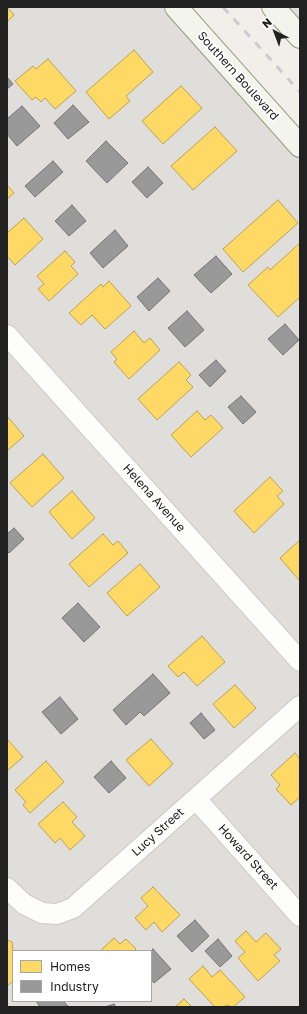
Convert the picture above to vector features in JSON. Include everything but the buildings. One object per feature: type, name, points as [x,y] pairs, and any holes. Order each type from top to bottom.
[{"type":"street","name":"Southern Boulevard","points":[[176,7],[300,146]]},
{"type":"street","points":[[273,7],[300,37]]},
{"type":"street","name":"Helena Avenue","points":[[7,335],[300,661]]},
{"type":"street","name":"Lucy Street","points":[[7,888],[24,904],[34,910],[49,914],[64,912],[73,908],[300,706]]},
{"type":"street","name":"Howard Street","points":[[196,799],[300,916]]},
{"type":"shaded area","points":[[7,7],[176,7],[300,146],[300,1007],[7,1007]]},
{"type":"shaded area","points":[[273,7],[300,7],[300,37]]},
{"type":"railway","points":[[223,7],[300,92]]}]
